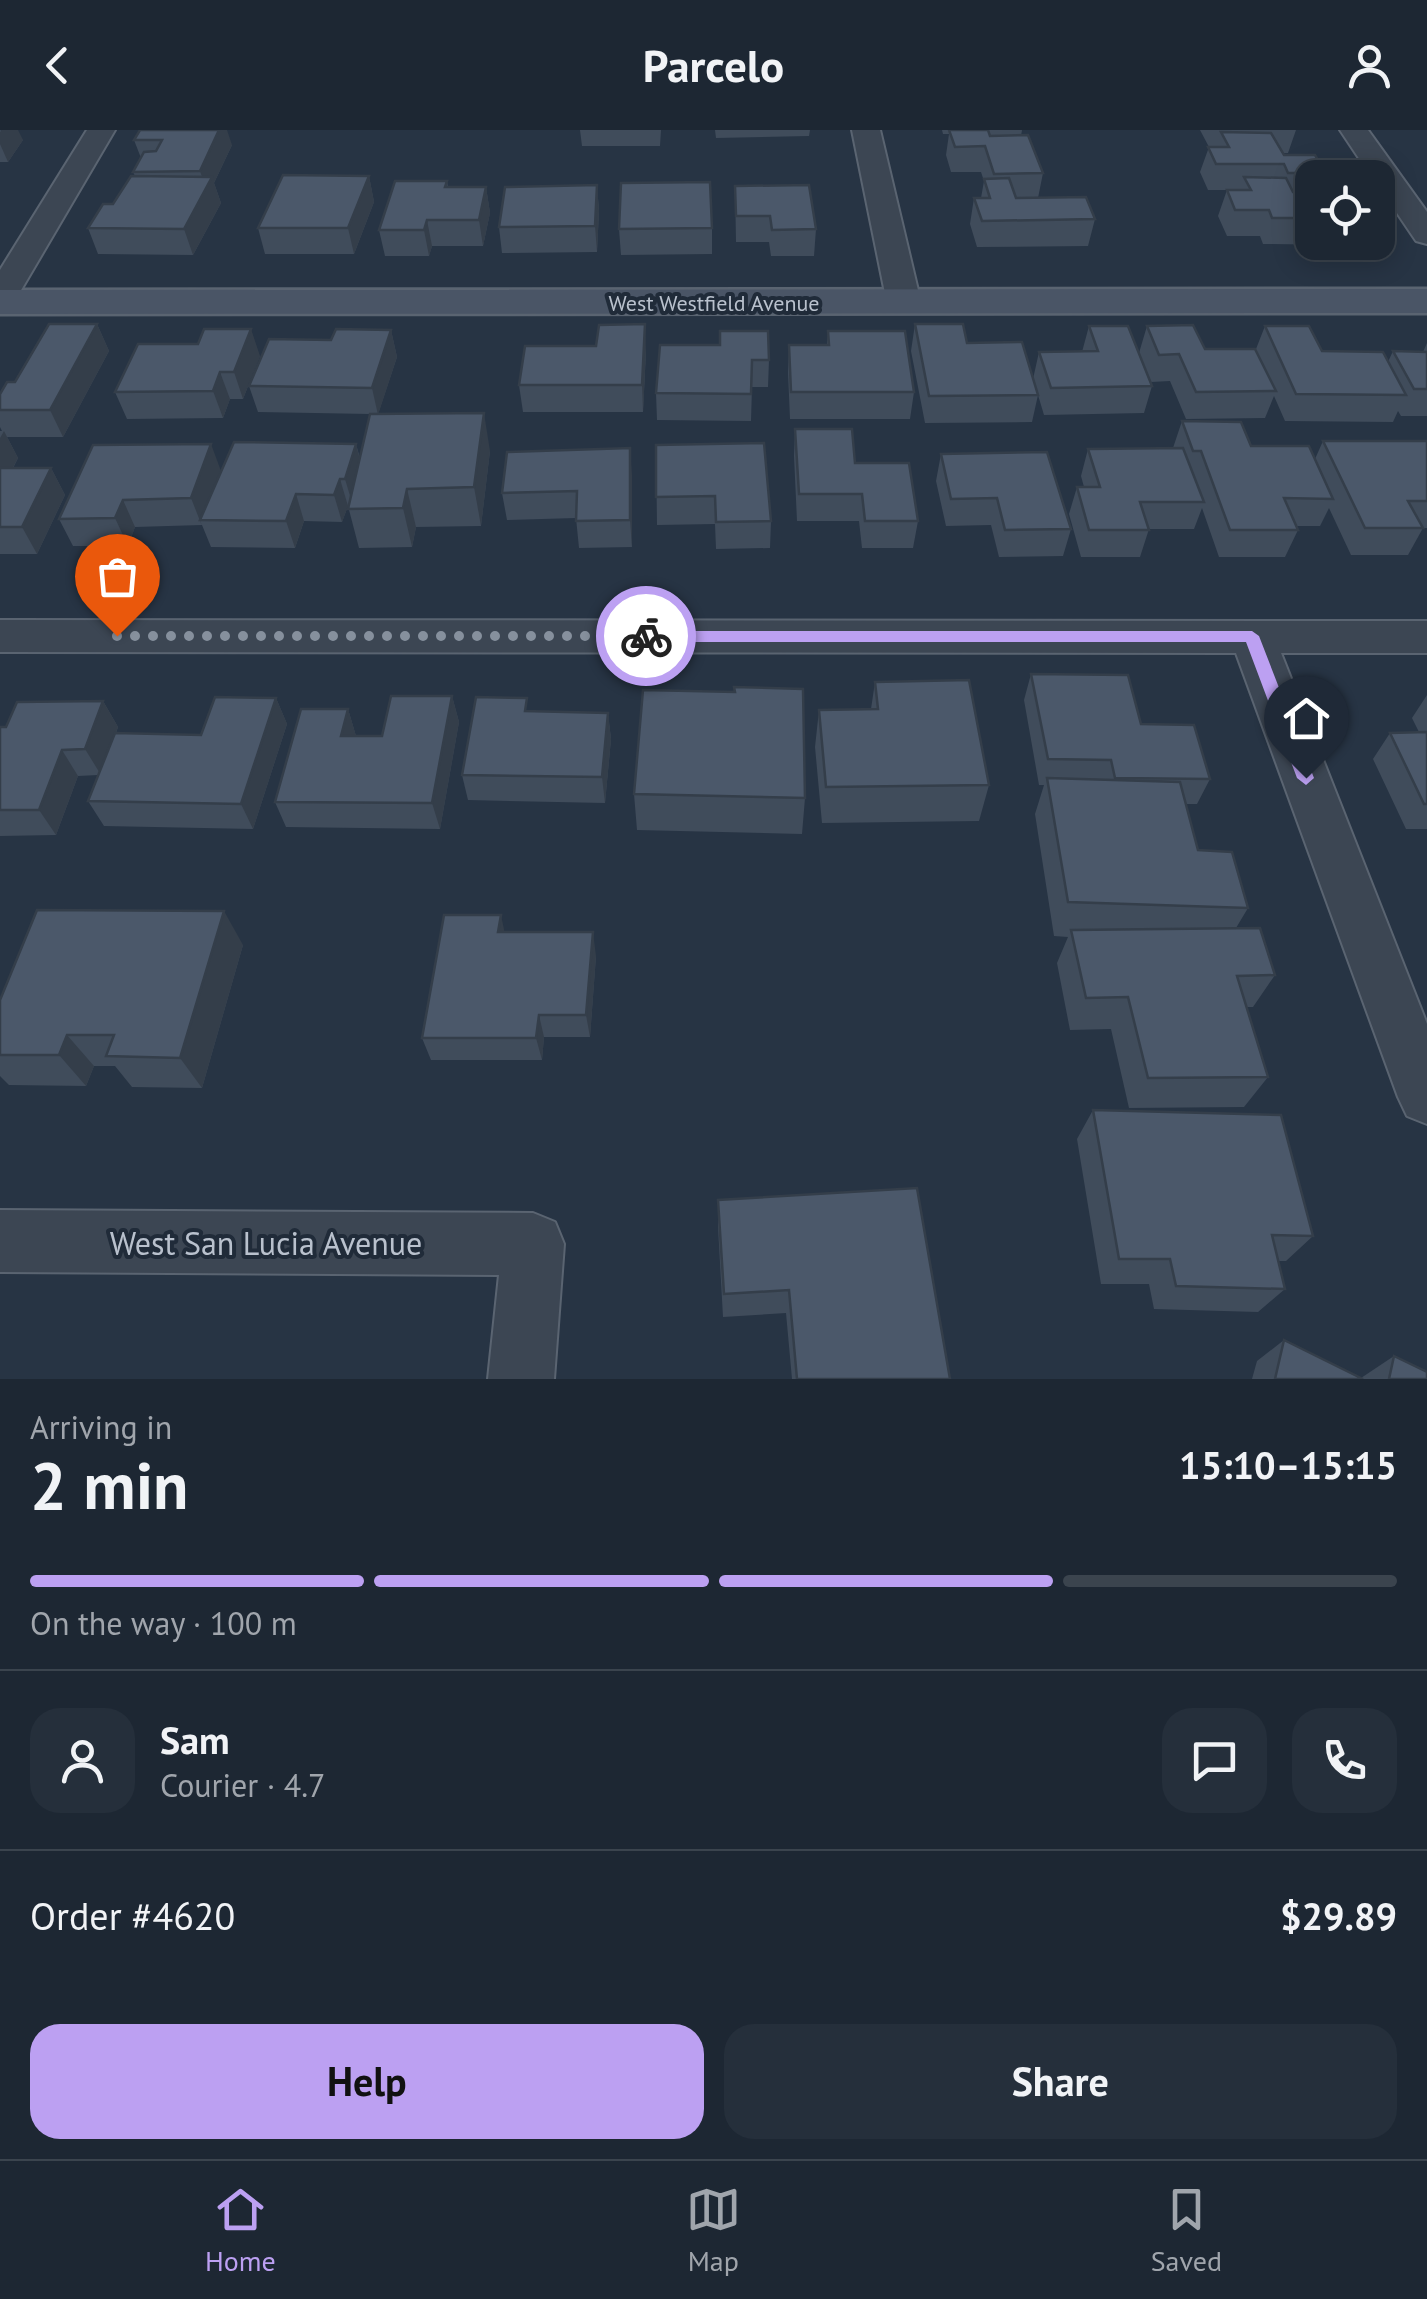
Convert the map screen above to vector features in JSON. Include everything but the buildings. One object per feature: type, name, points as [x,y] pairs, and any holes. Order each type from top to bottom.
[{"type":"street","points":[[0,300],[101,130]]},
{"type":"street","points":[[866,130],[904,303]]},
{"type":"street","points":[[1354,130],[1427,234]]},
{"type":"street","name":"West Westfield Avenue","points":[[0,300],[1427,302]]},
{"type":"street","points":[[0,636],[1427,637]]},
{"type":"street","points":[[1252,636],[1427,1097]]},
{"type":"street","name":"West San Lucia Avenue","points":[[0,1242],[533,1244],[521,1379]]},
{"type":"way so far","points":[[117,636],[646,636]]},
{"type":"route","points":[[646,636],[1252,636],[1306,778]]}]
